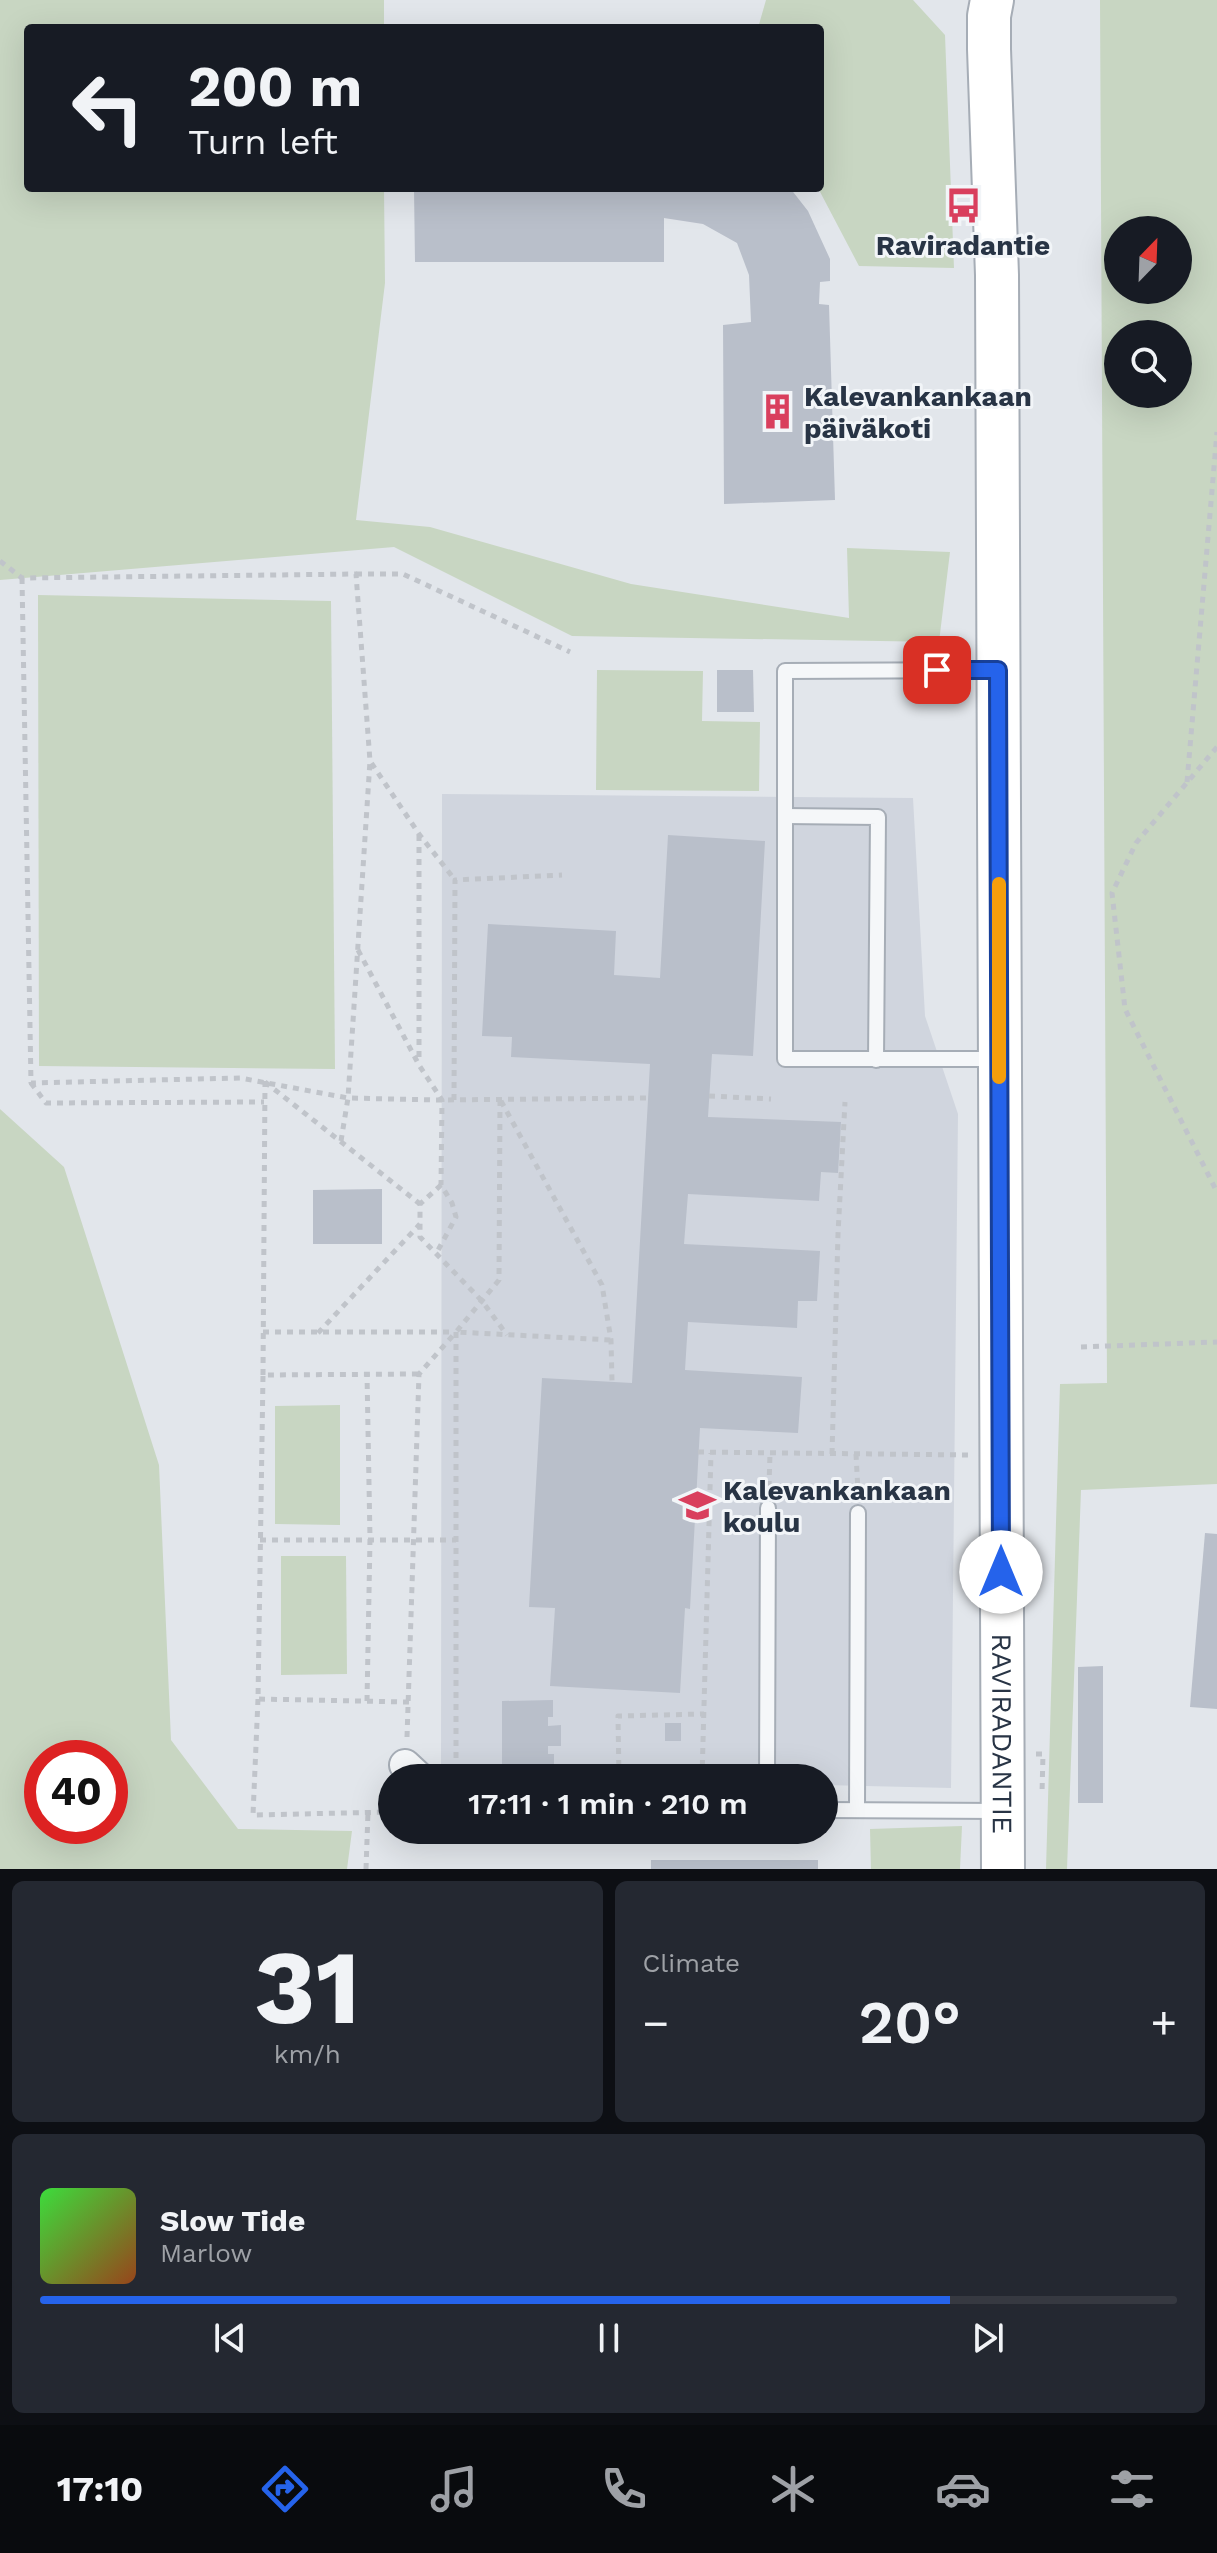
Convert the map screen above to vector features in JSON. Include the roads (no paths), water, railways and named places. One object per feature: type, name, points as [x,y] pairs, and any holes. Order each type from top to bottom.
[{"type":"street","name":"RAVIRADANTIE","points":[[988,5],[997,275],[1003,1869]]},
{"type":"lane","points":[[998,670],[785,671],[785,1059],[999,1059]]},
{"type":"lane","points":[[785,816],[878,817],[876,1060]]},
{"type":"lane","points":[[767,1764],[768,1508]]},
{"type":"lane","points":[[857,1810],[858,1513]]},
{"type":"lane","points":[[838,1810],[1003,1811]]},
{"type":"place","name":"Raviradantie","points":[[963,205]]},
{"type":"place","name":"Kalevankankaan päiväkoti","points":[[778,412]]},
{"type":"place","name":"Kalevankankaan koulu","points":[[697,1506]]}]
